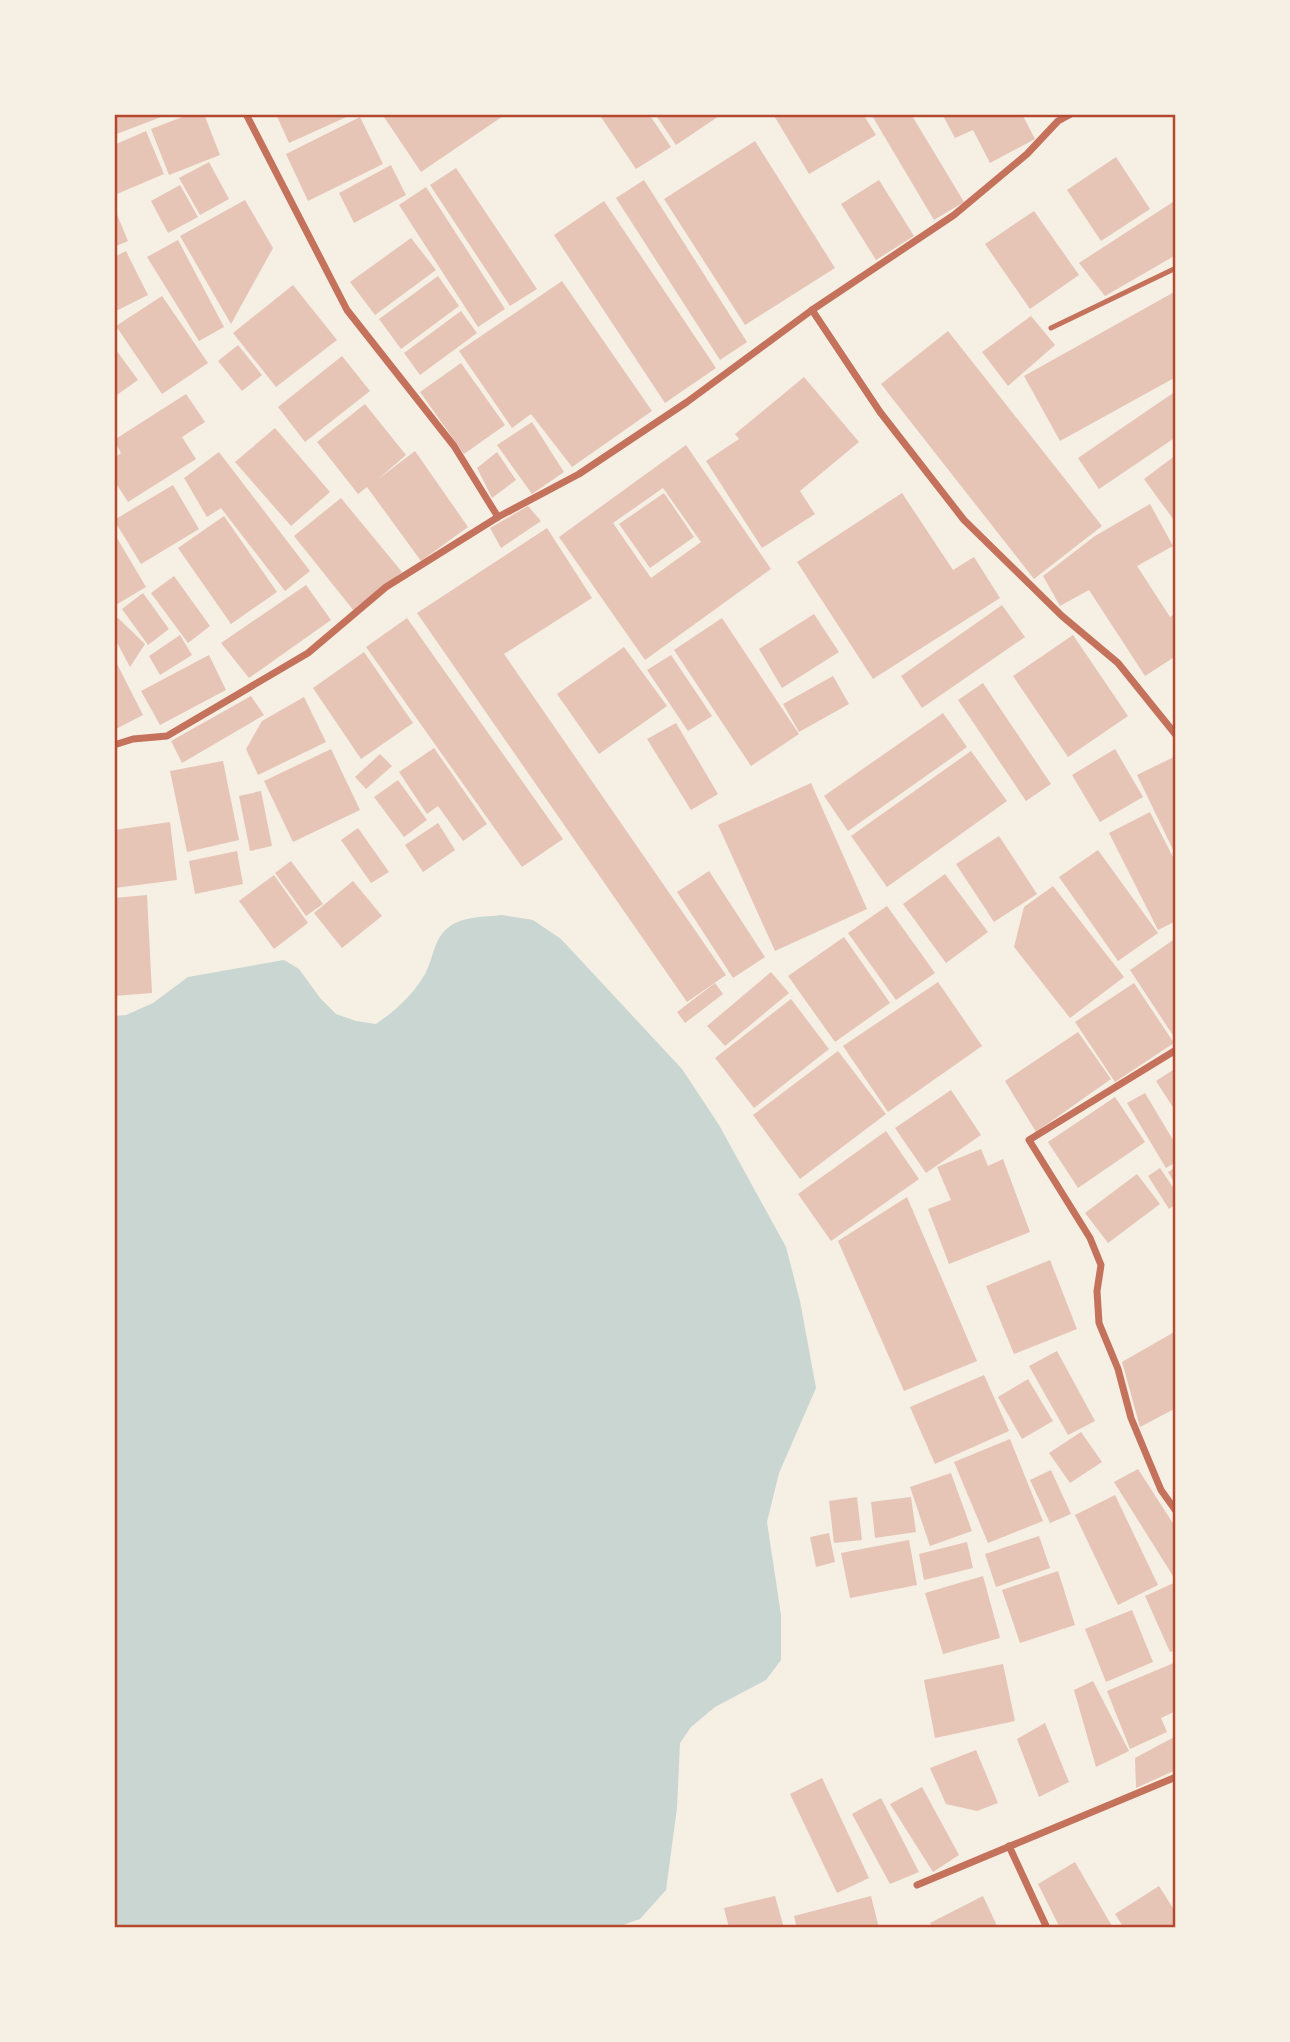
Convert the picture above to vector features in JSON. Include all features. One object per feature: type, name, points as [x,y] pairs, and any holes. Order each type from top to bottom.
[{"type":"street","points":[[246,114],[347,310],[454,446],[498,517]]},
{"type":"street","points":[[114,746],[133,739],[167,736],[308,653],[386,587],[498,517],[579,474],[687,402],[812,310],[954,215],[1027,154],[1058,121],[1071,114]]},
{"type":"street","points":[[812,310],[880,412],[964,520],[1062,616],[1118,663],[1176,735]]},
{"type":"street","points":[[1176,1050],[1029,1140],[1090,1237],[1101,1265],[1097,1291],[1098,1323],[1118,1369],[1131,1418],[1161,1490],[1176,1511]]},
{"type":"street","points":[[917,1885],[1176,1777]]},
{"type":"street","points":[[1009,1846],[1047,1928]]},
{"type":"lane","points":[[1051,328],[1176,268]]},
{"type":"shaded area","points":[[502,915],[533,920],[561,939],[682,1069],[719,1125],[786,1247],[800,1301],[816,1388],[779,1473],[767,1522],[781,1615],[781,1660],[766,1680],[715,1707],[691,1727],[680,1743],[677,1808],[666,1890],[640,1919],[614,1928],[114,1928],[114,1016],[126,1015],[153,1003],[188,977],[284,960],[299,969],[320,998],[336,1014],[376,1024],[397,1008],[415,989],[428,968],[440,937],[449,927],[467,919]]},
{"type":"building","points":[[114,114],[169,114],[114,135]]},
{"type":"building","points":[[190,114],[204,114],[220,155],[169,175],[151,129]]},
{"type":"building","points":[[276,114],[353,114],[289,143]]},
{"type":"building","points":[[382,114],[506,114],[421,172]]},
{"type":"building","points":[[599,114],[649,114],[671,147],[636,169]]},
{"type":"building","points":[[655,114],[722,114],[676,145]]},
{"type":"building","points":[[773,114],[863,114],[876,135],[809,174]]},
{"type":"building","points":[[871,114],[911,114],[964,202],[934,220]]},
{"type":"building","points":[[942,114],[1022,114],[1035,139],[990,163],[973,130],[955,138]]},
{"type":"building","points":[[360,117],[383,164],[308,201],[286,154]]},
{"type":"building","points":[[146,131],[164,174],[117,194],[114,185],[114,145]]},
{"type":"building","points":[[755,141],[835,268],[745,325],[664,199]]},
{"type":"building","points":[[1116,157],[1150,209],[1101,241],[1067,190]]},
{"type":"building","points":[[209,162],[229,199],[200,215],[179,178]]},
{"type":"building","points":[[391,165],[406,195],[354,223],[339,193]]},
{"type":"building","points":[[456,168],[537,289],[510,306],[430,185]]},
{"type":"building","points":[[644,180],[747,342],[720,360],[616,198]]},
{"type":"building","points":[[879,180],[914,236],[876,260],[841,204]]},
{"type":"building","points":[[180,185],[198,217],[168,233],[151,201]]},
{"type":"building","points":[[426,187],[505,309],[478,327],[399,205]]},
{"type":"building","points":[[245,200],[273,248],[231,324],[180,236]]},
{"type":"building","points":[[1176,200],[1176,255],[1105,296],[1079,263]]},
{"type":"building","points":[[604,201],[716,368],[665,403],[554,235]]},
{"type":"building","points":[[114,207],[128,241],[114,247]]},
{"type":"building","points":[[1034,211],[1079,275],[1030,309],[985,244]]},
{"type":"building","points":[[411,238],[436,270],[375,315],[350,282]]},
{"type":"building","points":[[178,240],[224,327],[199,341],[147,257]]},
{"type":"building","points":[[126,251],[148,295],[114,312],[114,257]]},
{"type":"building","points":[[438,276],[459,306],[401,349],[379,319]]},
{"type":"building","points":[[562,281],[652,411],[572,467],[531,414],[512,428],[459,351]]},
{"type":"building","points":[[293,285],[337,340],[276,387],[233,333]]},
{"type":"building","points":[[1176,291],[1176,377],[1060,441],[1024,376]]},
{"type":"building","points":[[162,296],[208,363],[162,394],[116,326]]},
{"type":"building","points":[[461,311],[477,333],[420,375],[404,353]]},
{"type":"building","points":[[1031,316],[1055,345],[1008,386],[982,352]]},
{"type":"building","points":[[948,331],[1102,526],[1034,579],[881,384]]},
{"type":"building","points":[[238,345],[262,375],[242,391],[218,361]]},
{"type":"building","points":[[114,347],[138,380],[114,397]]},
{"type":"building","points":[[342,356],[370,391],[305,442],[278,407]]},
{"type":"building","points":[[461,363],[505,425],[464,454],[420,392]]},
{"type":"building","points":[[804,377],[859,442],[800,491],[815,514],[762,548],[706,461],[739,439],[735,434]]},
{"type":"building","points":[[1176,391],[1176,437],[1099,489],[1078,458]]},
{"type":"building","points":[[186,394],[205,422],[182,437],[196,459],[128,502],[114,480],[114,458],[121,453],[114,440]]},
{"type":"building","points":[[365,404],[406,455],[377,480],[415,451],[468,527],[421,561],[367,487],[358,494],[317,442]]},
{"type":"building","points":[[532,422],[564,472],[532,494],[497,445]]},
{"type":"building","points":[[275,428],[330,492],[291,526],[235,462]]},
{"type":"building","points":[[686,445],[771,569],[645,660],[559,537]],"holes":[[[663,488],[701,542],[651,578],[613,523]]]},
{"type":"building","points":[[219,452],[310,571],[285,591],[221,508],[207,517],[184,478]]},
{"type":"building","points":[[497,452],[516,480],[492,498],[477,468]]},
{"type":"building","points":[[1176,455],[1176,523],[1144,479]]},
{"type":"building","points":[[173,485],[199,529],[141,564],[114,520]]},
{"type":"building","points":[[664,493],[694,537],[650,568],[619,524]]},
{"type":"building","points":[[902,493],[953,570],[974,557],[1000,598],[873,679],[797,562]]},
{"type":"building","points":[[341,498],[402,572],[354,611],[294,536]]},
{"type":"building","points":[[1150,504],[1173,546],[1137,566],[1170,617],[1176,613],[1176,656],[1145,676],[1089,590],[1060,606],[1043,576],[1095,536]]},
{"type":"building","points":[[528,506],[541,521],[501,548],[490,528]]},
{"type":"building","points":[[224,516],[277,592],[231,624],[178,548]]},
{"type":"building","points":[[547,528],[592,598],[504,654],[726,975],[687,1002],[417,613]]},
{"type":"building","points":[[117,538],[146,587],[114,606],[114,540]]},
{"type":"building","points":[[174,576],[210,626],[188,643],[151,593]]},
{"type":"building","points":[[306,585],[331,620],[249,678],[221,643]]},
{"type":"building","points":[[143,593],[169,629],[148,645],[122,609]]},
{"type":"building","points":[[1002,605],[1025,637],[922,708],[901,676]]},
{"type":"building","points":[[814,614],[839,652],[782,688],[759,649]]},
{"type":"building","points":[[118,618],[145,644],[130,667],[114,637],[114,621]]},
{"type":"building","points":[[407,618],[563,839],[522,867],[366,647]]},
{"type":"building","points":[[722,618],[799,734],[751,766],[674,650]]},
{"type":"building","points":[[180,635],[192,655],[160,675],[149,656]]},
{"type":"building","points":[[1073,635],[1128,716],[1068,757],[1013,676]]},
{"type":"building","points":[[624,647],[667,706],[599,754],[557,694]]},
{"type":"building","points":[[364,652],[413,723],[361,759],[313,688]]},
{"type":"building","points":[[209,655],[226,690],[160,725],[141,691]]},
{"type":"building","points":[[671,655],[712,716],[688,731],[647,670]]},
{"type":"building","points":[[114,658],[143,715],[114,730]]},
{"type":"building","points":[[833,676],[849,704],[799,732],[783,704]]},
{"type":"building","points":[[983,683],[1051,784],[1026,801],[958,700]]},
{"type":"building","points":[[251,696],[264,715],[182,763],[171,741]]},
{"type":"building","points":[[304,697],[326,742],[258,775],[246,749],[262,721]]},
{"type":"building","points":[[943,713],[967,747],[848,831],[824,796]]},
{"type":"building","points":[[676,723],[718,794],[691,810],[647,739]]},
{"type":"building","points":[[434,748],[487,824],[463,841],[438,806],[427,814],[399,772]]},
{"type":"building","points":[[331,749],[360,810],[293,842],[264,781]]},
{"type":"building","points":[[1115,749],[1143,797],[1100,822],[1072,775]]},
{"type":"building","points":[[971,751],[1007,801],[887,887],[851,836]]},
{"type":"building","points":[[380,754],[392,766],[366,789],[355,777]]},
{"type":"building","points":[[1176,756],[1176,856],[1137,775]]},
{"type":"building","points":[[223,761],[239,840],[187,852],[170,771]]},
{"type":"building","points":[[398,780],[427,820],[404,837],[374,797]]},
{"type":"building","points":[[811,783],[867,909],[775,951],[718,825]]},
{"type":"building","points":[[261,791],[272,846],[250,851],[239,796]]},
{"type":"building","points":[[1150,812],[1176,863],[1176,921],[1158,930],[1109,833]]},
{"type":"building","points":[[170,822],[177,880],[115,888],[114,830]]},
{"type":"building","points":[[438,823],[455,850],[423,872],[405,845]]},
{"type":"building","points":[[358,828],[389,872],[371,883],[341,840]]},
{"type":"building","points":[[999,836],[1037,894],[994,922],[956,864]]},
{"type":"building","points":[[1098,850],[1158,933],[1118,961],[1059,877]]},
{"type":"building","points":[[237,851],[243,884],[195,894],[189,861]]},
{"type":"building","points":[[291,861],[323,904],[306,916],[275,873]]},
{"type":"building","points":[[709,871],[765,957],[733,978],[677,892]]},
{"type":"building","points":[[945,874],[988,932],[946,963],[903,904]]},
{"type":"building","points":[[274,875],[308,923],[274,949],[239,901]]},
{"type":"building","points":[[353,881],[382,916],[342,948],[314,913]]},
{"type":"building","points":[[1053,886],[1124,977],[1070,1018],[1014,947],[1024,907]]},
{"type":"building","points":[[147,895],[152,993],[114,996],[114,898]]},
{"type":"building","points":[[887,906],[935,973],[896,1000],[848,933]]},
{"type":"building","points":[[844,937],[890,1003],[835,1042],[788,976]]},
{"type":"building","points":[[1176,938],[1176,1040],[1130,970]]},
{"type":"building","points":[[771,972],[789,993],[725,1046],[707,1026]]},
{"type":"building","points":[[938,982],[982,1046],[888,1112],[843,1046]]},
{"type":"building","points":[[715,983],[723,994],[685,1023],[677,1012]]},
{"type":"building","points":[[1134,983],[1174,1043],[1115,1082],[1075,1022]]},
{"type":"building","points":[[791,999],[829,1049],[754,1108],[715,1058]]},
{"type":"building","points":[[1078,1032],[1111,1079],[1036,1132],[1005,1081]]},
{"type":"building","points":[[838,1051],[886,1114],[800,1179],[753,1115]]},
{"type":"building","points":[[1176,1068],[1176,1112],[1156,1081]]},
{"type":"building","points":[[951,1090],[981,1135],[926,1173],[895,1128]]},
{"type":"building","points":[[1145,1093],[1176,1145],[1176,1162],[1166,1168],[1127,1103]]},
{"type":"building","points":[[1115,1097],[1145,1142],[1078,1188],[1048,1142]]},
{"type":"building","points":[[886,1131],[919,1179],[831,1241],[798,1194]]},
{"type":"building","points":[[981,1149],[988,1166],[1003,1159],[1030,1232],[949,1264],[928,1209],[951,1200],[937,1167]]},
{"type":"building","points":[[1176,1167],[1176,1186],[1168,1172]]},
{"type":"building","points":[[1160,1168],[1176,1192],[1176,1204],[1169,1209],[1148,1176]]},
{"type":"building","points":[[1137,1174],[1160,1204],[1108,1243],[1085,1213]]},
{"type":"building","points":[[907,1197],[977,1361],[904,1391],[838,1241]]},
{"type":"building","points":[[1050,1260],[1077,1329],[1014,1354],[986,1286]]},
{"type":"building","points":[[1176,1331],[1176,1408],[1140,1427],[1122,1362]]},
{"type":"building","points":[[1057,1351],[1095,1421],[1068,1435],[1029,1366]]},
{"type":"building","points":[[984,1375],[1009,1431],[935,1464],[910,1407]]},
{"type":"building","points":[[1028,1379],[1053,1421],[1022,1439],[998,1397]]},
{"type":"building","points":[[1081,1432],[1102,1462],[1070,1483],[1049,1453]]},
{"type":"building","points":[[1010,1439],[1043,1521],[988,1543],[954,1462]]},
{"type":"building","points":[[1138,1469],[1176,1528],[1176,1572],[1173,1576],[1114,1482]]},
{"type":"building","points":[[1051,1470],[1071,1514],[1050,1523],[1030,1480]]},
{"type":"building","points":[[951,1473],[972,1531],[930,1546],[910,1487]]},
{"type":"building","points":[[1115,1495],[1158,1585],[1118,1605],[1075,1515]]},
{"type":"building","points":[[857,1497],[862,1540],[834,1543],[829,1501]]},
{"type":"building","points":[[911,1497],[916,1532],[875,1538],[871,1502]]},
{"type":"building","points":[[829,1533],[835,1562],[816,1567],[810,1537]]},
{"type":"building","points":[[1039,1536],[1050,1568],[996,1587],[985,1554]]},
{"type":"building","points":[[909,1540],[917,1585],[850,1598],[841,1553]]},
{"type":"building","points":[[967,1542],[973,1568],[924,1580],[919,1554]]},
{"type":"building","points":[[1058,1571],[1075,1625],[1020,1643],[1002,1590]]},
{"type":"building","points":[[983,1576],[1000,1638],[943,1654],[925,1593]]},
{"type":"building","points":[[1176,1582],[1176,1650],[1170,1652],[1145,1596]]},
{"type":"building","points":[[1132,1610],[1153,1662],[1106,1682],[1085,1629]]},
{"type":"building","points":[[1176,1662],[1176,1711],[1161,1718],[1167,1732],[1130,1749],[1107,1691]]},
{"type":"building","points":[[1003,1664],[1015,1721],[935,1738],[924,1680]]},
{"type":"building","points":[[1093,1681],[1129,1751],[1096,1767],[1074,1690]]},
{"type":"building","points":[[1045,1723],[1069,1782],[1039,1797],[1017,1739]]},
{"type":"building","points":[[1176,1736],[1176,1770],[1136,1788],[1135,1758]]},
{"type":"building","points":[[976,1750],[998,1803],[977,1811],[946,1804],[930,1768]]},
{"type":"building","points":[[822,1778],[869,1878],[837,1893],[790,1794]]},
{"type":"building","points":[[922,1787],[959,1855],[933,1872],[890,1804]]},
{"type":"building","points":[[881,1798],[919,1872],[890,1884],[852,1814]]},
{"type":"building","points":[[1075,1862],[1113,1928],[1060,1928],[1038,1884]]},
{"type":"building","points":[[1159,1886],[1176,1913],[1176,1928],[1124,1928],[1115,1914]]},
{"type":"building","points":[[775,1896],[784,1928],[729,1928],[724,1908]]},
{"type":"building","points":[[871,1896],[879,1928],[797,1928],[794,1916]]},
{"type":"building","points":[[983,1896],[998,1928],[933,1928],[930,1923]]}]
